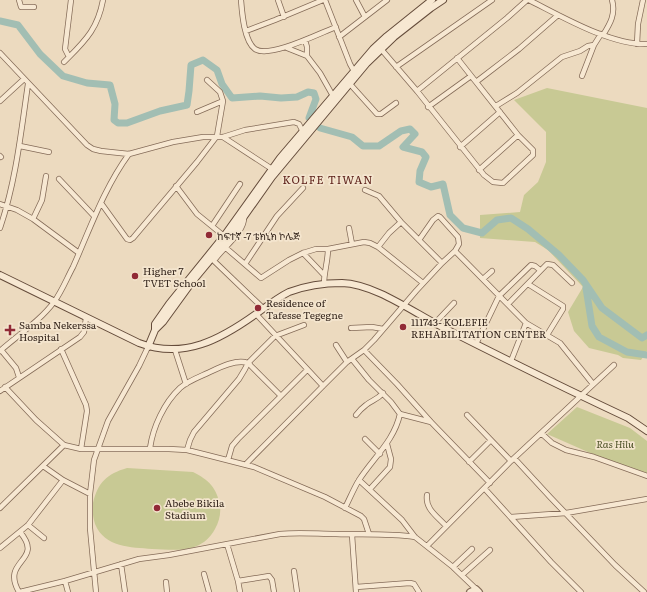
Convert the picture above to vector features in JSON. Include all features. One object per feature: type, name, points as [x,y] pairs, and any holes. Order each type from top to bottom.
[{"type":"main road","points":[[221,247],[224,236],[272,169],[350,84],[355,73],[382,40],[432,0]]},
{"type":"main road","points":[[320,116],[333,96],[355,73],[414,21],[443,0]]},
{"type":"main road","points":[[148,346],[155,330],[163,322],[192,282],[221,247],[305,134]]},
{"type":"main road","points":[[0,275],[86,318],[148,346],[175,350],[194,347],[223,335],[290,292],[324,284],[343,283],[362,286],[380,293],[476,344],[628,418],[647,431]]},
{"type":"street","points":[[19,0],[21,7],[34,7]]},
{"type":"street","points":[[68,57],[65,49],[71,0]]},
{"type":"street","points":[[64,62],[86,38],[97,22],[103,0]]},
{"type":"street","points":[[241,0],[242,15],[246,31],[252,45],[258,51],[268,52],[288,48],[336,27]]},
{"type":"street","points":[[278,0],[284,17]]},
{"type":"street","points":[[246,31],[324,0],[355,73]]},
{"type":"street","points":[[356,0],[364,17]]},
{"type":"street","points":[[339,37],[387,0]]},
{"type":"street","points":[[396,67],[492,0]]},
{"type":"street","points":[[417,91],[528,0],[602,35],[624,42],[647,44]]},
{"type":"street","points":[[582,76],[594,45],[612,19],[614,10],[612,0]]},
{"type":"street","points":[[637,44],[638,24],[643,0]]},
{"type":"street","points":[[476,82],[519,49],[558,15]]},
{"type":"street","points":[[305,40],[307,47],[306,56]]},
{"type":"street","points":[[496,106],[517,93],[562,57],[594,45]]},
{"type":"street","points":[[288,48],[306,56],[320,73],[333,96]]},
{"type":"street","points":[[381,49],[417,91],[428,107],[479,170],[491,181],[502,183],[533,153],[533,150],[518,136],[457,58]]},
{"type":"street","points":[[0,52],[28,84],[54,109],[90,148],[101,151],[129,154],[173,142],[223,136],[245,130],[294,122],[299,124],[305,134]]},
{"type":"street","points":[[428,107],[472,76]]},
{"type":"street","points":[[0,101],[24,79]]},
{"type":"street","points":[[101,203],[126,238],[130,240],[133,238],[217,136],[224,101],[220,92],[208,80]]},
{"type":"street","points":[[0,228],[7,207],[20,146],[28,84]]},
{"type":"street","points":[[350,84],[377,114],[380,114],[396,103]]},
{"type":"street","points":[[197,112],[224,101]]},
{"type":"street","points":[[460,147],[500,112]]},
{"type":"street","points":[[223,136],[272,169]]},
{"type":"street","points":[[479,170],[518,136]]},
{"type":"street","points":[[20,146],[48,152]]},
{"type":"street","points":[[120,154],[122,163]]},
{"type":"street","points":[[18,377],[16,368],[1,350],[39,318],[54,302],[66,281],[94,216],[122,163],[129,154]]},
{"type":"street","points":[[33,219],[42,200],[46,176]]},
{"type":"street","points":[[59,179],[94,216]]},
{"type":"street","points":[[212,226],[240,184]]},
{"type":"street","points":[[176,186],[197,214],[224,236]]},
{"type":"street","points":[[245,264],[276,216],[303,188]]},
{"type":"street","points":[[365,190],[379,196],[418,240],[442,262]]},
{"type":"street","points":[[0,204],[17,210],[33,219],[79,253]]},
{"type":"street","points":[[246,464],[323,386],[364,350],[442,262],[455,251],[459,245],[459,239],[439,216],[436,216],[418,240]]},
{"type":"street","points":[[378,248],[389,233],[401,222]]},
{"type":"street","points":[[349,228],[352,244]]},
{"type":"street","points":[[263,308],[215,262],[221,247],[262,278],[289,260],[303,253],[316,249],[328,249],[366,242],[378,248],[423,283]]},
{"type":"street","points":[[324,284],[328,249]]},
{"type":"street","points":[[455,251],[526,323],[560,343],[593,384]]},
{"type":"street","points":[[303,253],[324,275]]},
{"type":"street","points":[[508,304],[547,264],[553,265],[572,283]]},
{"type":"street","points":[[476,344],[499,296],[531,265],[540,270]]},
{"type":"street","points":[[483,279],[492,271]]},
{"type":"street","points":[[528,284],[563,306],[563,309],[547,335]]},
{"type":"street","points":[[435,323],[454,303]]},
{"type":"street","points":[[256,314],[323,386]]},
{"type":"street","points":[[0,391],[18,377],[82,335],[86,318]]},
{"type":"street","points":[[510,361],[526,323]]},
{"type":"street","points":[[187,450],[194,432],[239,379],[248,362],[275,336],[304,325]]},
{"type":"street","points":[[351,328],[372,327],[383,329]]},
{"type":"street","points":[[336,345],[383,393],[400,414],[431,422]]},
{"type":"street","points":[[96,592],[90,528],[92,466],[96,449],[111,415],[139,366],[148,346]]},
{"type":"street","points":[[61,349],[86,404],[87,411],[82,449]]},
{"type":"street","points":[[175,350],[186,384]]},
{"type":"street","points":[[364,350],[490,483]]},
{"type":"street","points":[[150,448],[153,432],[162,414],[175,394],[181,388],[186,384],[225,365],[248,362]]},
{"type":"street","points":[[248,362],[250,366],[280,396]]},
{"type":"street","points":[[427,546],[513,460],[614,365]]},
{"type":"street","points":[[228,460],[235,441],[307,370]]},
{"type":"street","points":[[5,387],[36,420],[64,445],[82,449],[150,448],[187,450],[246,464],[325,497],[363,517],[368,534]]},
{"type":"street","points":[[356,415],[363,407],[376,400],[383,393]]},
{"type":"street","points":[[345,508],[359,480],[387,444],[396,428],[400,414]]},
{"type":"street","points":[[467,415],[566,513],[615,565],[644,592]]},
{"type":"street","points":[[541,433],[552,443],[566,450],[594,456],[647,476]]},
{"type":"street","points":[[365,439],[380,454]]},
{"type":"street","points":[[470,462],[491,440]]},
{"type":"street","points":[[370,489],[390,467],[391,459],[387,444]]},
{"type":"street","points":[[0,508],[64,445]]},
{"type":"street","points":[[43,466],[63,480],[90,494]]},
{"type":"street","points":[[0,548],[28,525],[63,480]]},
{"type":"street","points":[[359,480],[402,520],[415,536],[453,567],[477,591]]},
{"type":"street","points":[[485,489],[551,562],[581,592]]},
{"type":"street","points":[[427,495],[426,502],[429,508],[446,526]]},
{"type":"street","points":[[511,517],[566,513],[647,500]]},
{"type":"street","points":[[28,525],[44,538]]},
{"type":"street","points":[[20,532],[29,546],[27,554],[14,574],[14,584],[20,592],[65,581],[139,559],[169,555],[288,533],[352,535],[396,534],[415,536]]},
{"type":"street","points":[[352,535],[356,590],[410,583],[414,584],[419,592]]},
{"type":"street","points":[[227,544],[240,592]]},
{"type":"street","points":[[453,567],[472,549]]},
{"type":"street","points":[[462,575],[490,550]]},
{"type":"street","points":[[121,564],[125,592]]},
{"type":"street","points":[[294,571],[297,592]]},
{"type":"street","points":[[204,574],[209,592]]},
{"type":"street","points":[[238,581],[269,576],[272,580],[274,592]]},
{"type":"street","points":[[65,581],[68,592]]},
{"type":"street","points":[[166,582],[167,592]]},
{"type":"street","points":[[470,592],[477,591]]},
{"type":"green space","points":[[547,88],[647,108],[647,351],[641,360],[623,358],[618,355],[589,348],[574,331],[568,312],[583,287],[548,250],[535,242],[480,238],[480,215],[520,212],[524,195],[538,182],[546,162],[546,132],[514,100]]},
{"type":"green space","name":"Ras Hilu","points":[[577,407],[630,428],[647,441],[647,478],[547,434]]},
{"type":"green space","name":"Abebe Bikila Stadium","points":[[127,468],[193,472],[204,478],[217,494],[220,509],[218,524],[209,537],[196,547],[179,550],[127,547],[105,538],[99,532],[94,522],[93,503],[95,496],[104,480],[114,473]]},
{"type":"waterway","points":[[0,21],[18,25],[40,54],[63,76],[87,83],[110,85],[115,104],[114,120],[118,123],[127,123],[160,111],[187,105],[191,65],[203,60],[217,70],[222,84],[232,98],[260,96],[281,98],[297,97],[308,92],[314,93],[316,99],[309,118],[320,128],[352,137],[363,146],[379,146],[401,131],[410,129],[415,134],[403,147],[422,152],[426,157],[420,171],[419,182],[431,187],[443,184],[450,215],[463,228],[482,233],[497,220],[511,218],[528,229],[559,255],[583,280],[602,308],[642,338],[647,335]]},
{"type":"waterway","points":[[586,288],[592,326],[599,337],[627,352],[647,355]]},
{"type":"place","name":"ከፍተኛ -7 ቴክኒክ ኮሌጅ","points":[[209,235]]},
{"type":"place","name":"Higher 7 TVET School","points":[[135,276]]},
{"type":"place","name":"Residence of Tafesse Tegegne","points":[[258,308]]},
{"type":"place","name":"111743- KOLEFIE REHABILITATION CENTER","points":[[403,327]]},
{"type":"place","name":"Samba Nekerssa Hospital","points":[[10,330]]},
{"type":"place","name":"Abebe Bikila Stadium","points":[[157,508]]},
{"type":"district","name":"KOLFE TIWAN","points":[[328,179]]}]
